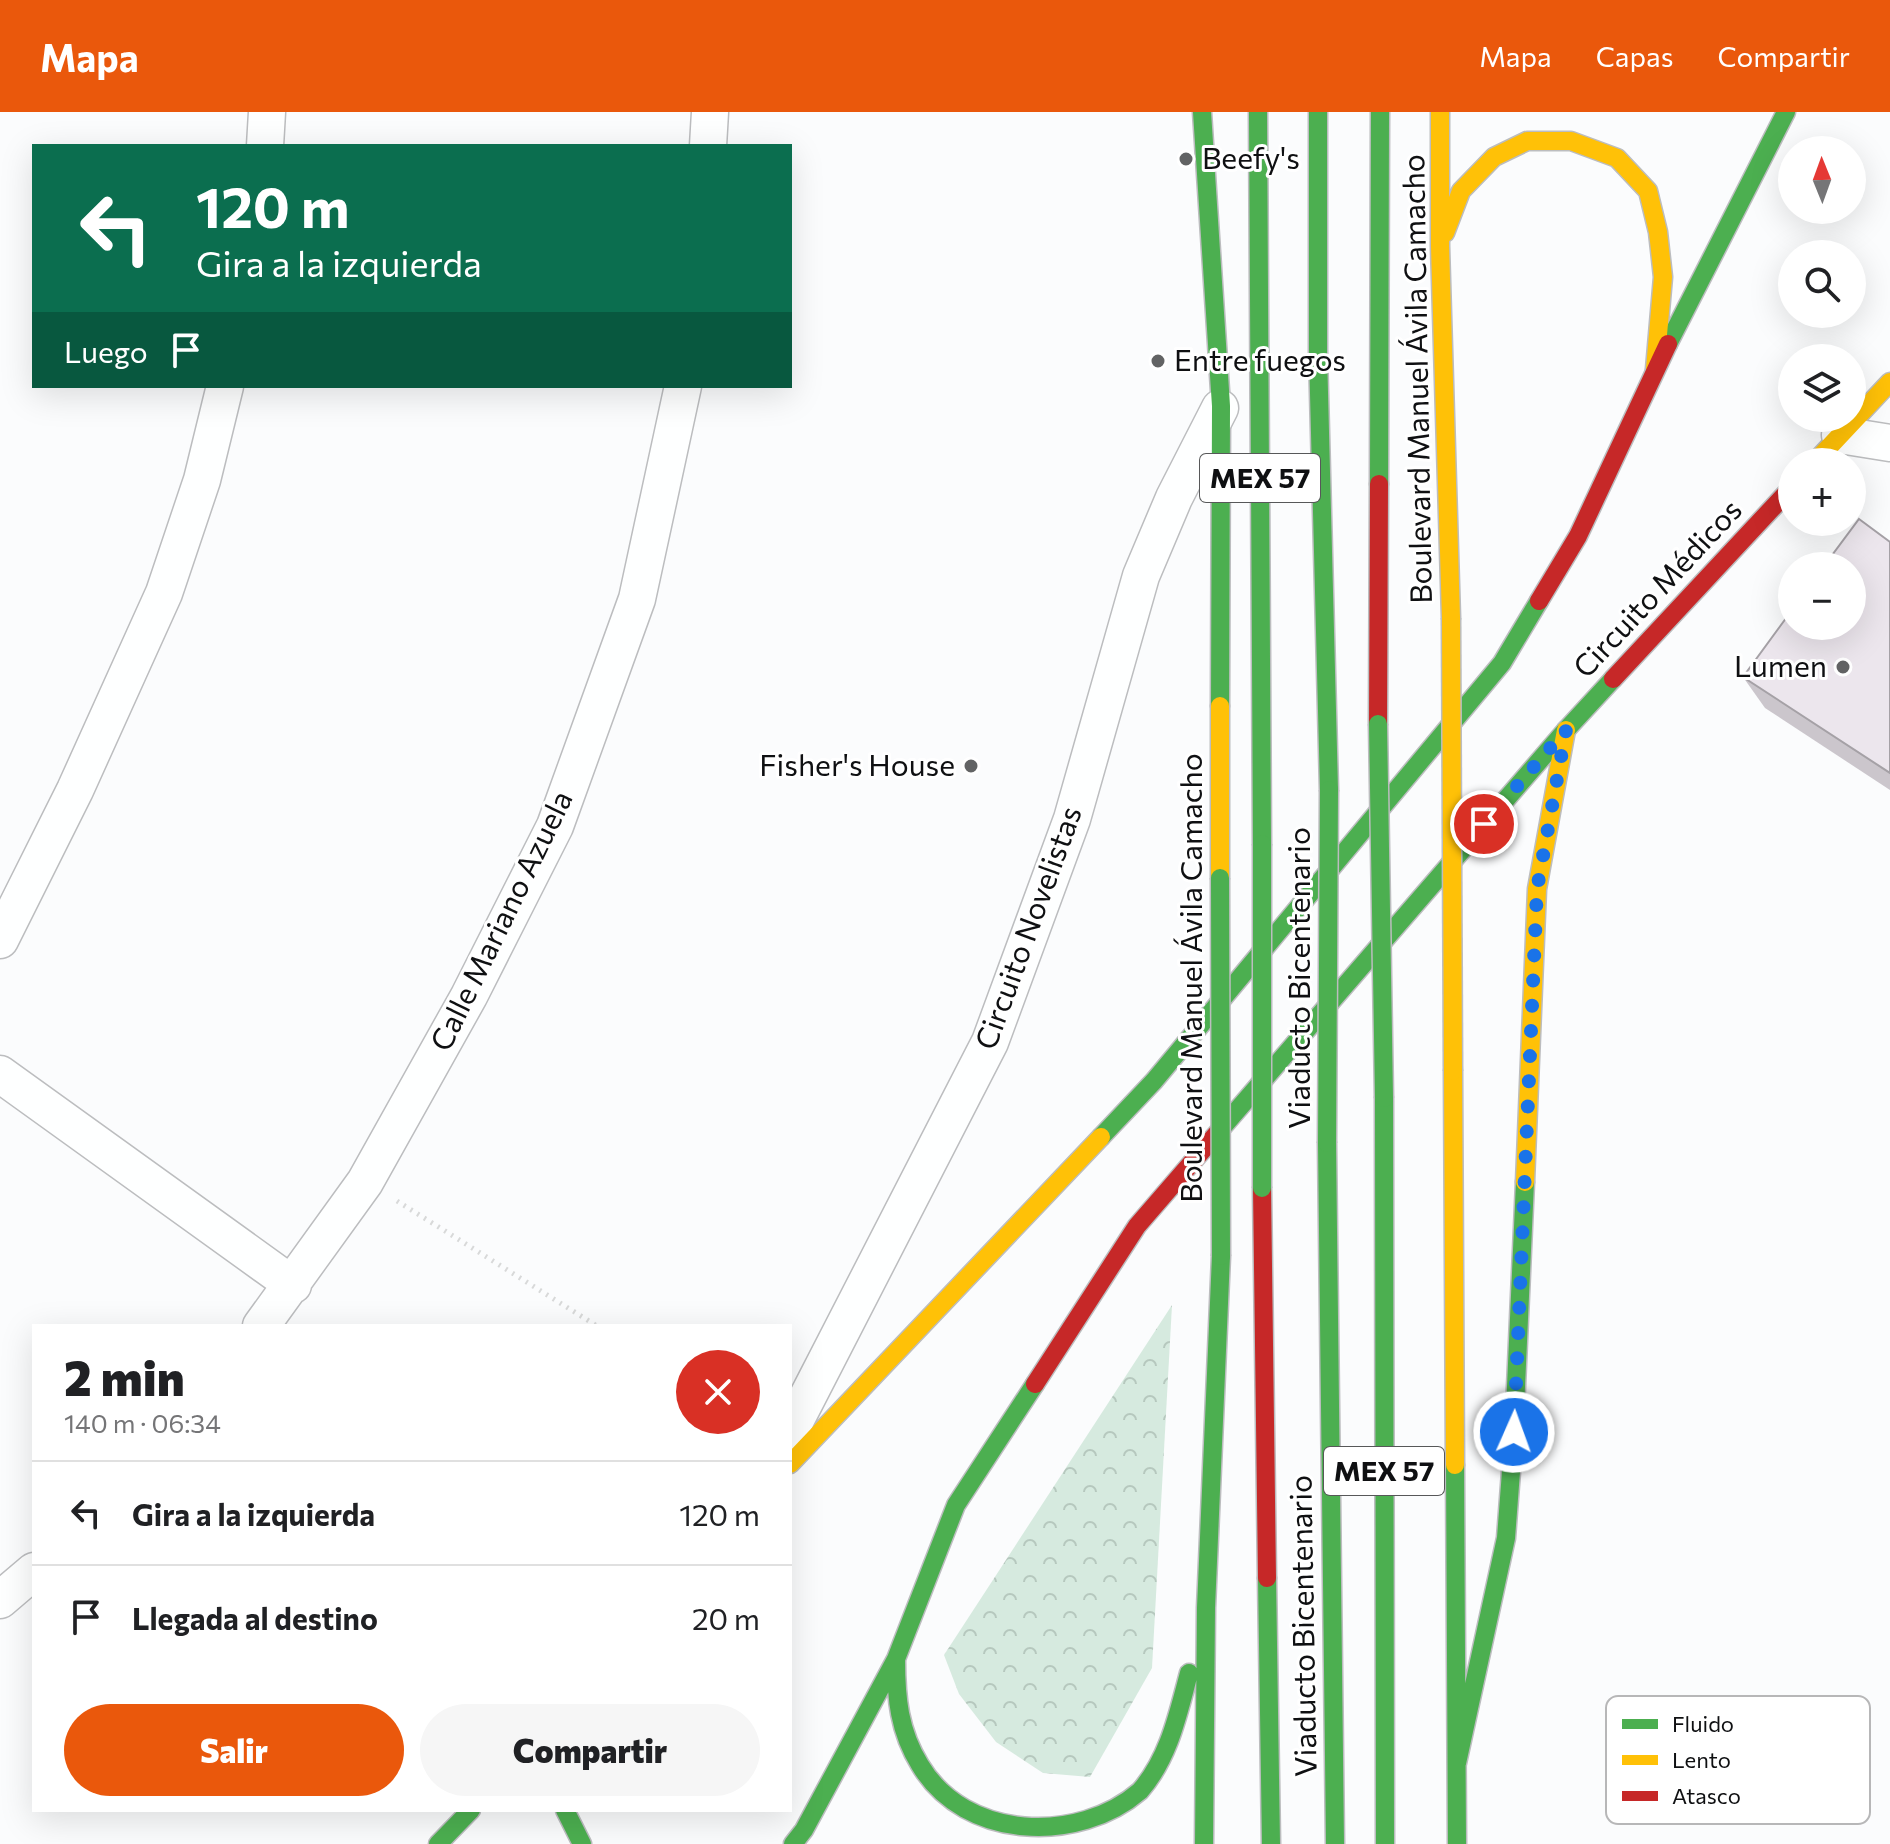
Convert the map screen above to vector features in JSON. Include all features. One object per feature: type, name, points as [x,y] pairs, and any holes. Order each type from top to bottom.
[{"type":"main road","name":"Boulevard Manuel Ávila Camacho","points":[[1202,112],[1221,406],[1221,1256],[1206,1608],[1204,1844]]},
{"type":"main road","name":"MEX 57","points":[[1258,112],[1262,1188],[1271,1844]]},
{"type":"main road","name":"Viaducto Bicentenario","points":[[1318,112],[1318,353],[1329,790],[1327,1143],[1335,1844]]},
{"type":"main road","name":"Boulevard Manuel Ávila Camacho","points":[[1380,112],[1378,724],[1384,1098],[1385,1844]]},
{"type":"main road","name":"Boulevard Manuel Ávila Camacho","points":[[1440,112],[1440,246],[1451,618],[1457,1844]]},
{"type":"main road","points":[[792,1462],[1154,1081],[1502,663],[1578,536],[1655,369],[1786,112]]},
{"type":"main road","points":[[1440,246],[1461,191],[1494,157],[1527,141],[1571,141],[1617,158],[1648,191],[1658,232],[1663,277],[1655,369]]},
{"type":"main road","points":[[1828,448],[1890,382]]},
{"type":"main road","name":"Circuito Médicos","points":[[896,1659],[956,1505],[1137,1226],[1566,730],[1778,502]]},
{"type":"main road","points":[[1457,1763],[1506,1538],[1514,1432],[1537,889],[1566,730]]},
{"type":"main road","points":[[896,1659],[895,1689],[899,1718],[920,1767],[942,1795],[970,1818],[993,1829],[1025,1835],[1062,1834],[1098,1822],[1128,1803],[1155,1771],[1173,1735],[1206,1608]]},
{"type":"main road","points":[[793,1844],[804,1830],[896,1659]]},
{"type":"main road","points":[[438,1844],[469,1812]]},
{"type":"main road","points":[[566,1812],[582,1844]]},
{"type":"street","points":[[265,144],[267,112]]},
{"type":"street","points":[[708,144],[710,112]]},
{"type":"street","points":[[0,940],[75,790],[164,593],[202,480],[225,388]]},
{"type":"street","name":"Calle Mariano Azuela","points":[[263,1324],[365,1182],[469,996],[555,826],[637,599],[683,388]]},
{"type":"street","name":"Circuito Novelistas","points":[[792,1427],[990,1042],[1072,819],[1141,576],[1174,498],[1221,406]]},
{"type":"street","points":[[1840,435],[1890,443]]},
{"type":"street","points":[[0,1074],[293,1285]]},
{"type":"street","points":[[0,1600],[32,1573]]},
{"type":"path","points":[[365,1182],[594,1324]]},
{"type":"green space","points":[[1172,1305],[1152,1668],[1090,1777],[1043,1773],[996,1742],[959,1694],[944,1655]]},
{"type":"building","name":"Lumen","points":[[1866,524],[1890,542],[1890,773],[1743,677],[1778,629],[1778,640],[1866,640],[1866,552],[1834,552],[1846,536],[1866,536]]},
{"type":"traffic: fast","points":[[1202,112],[1221,406],[1220,706]]},
{"type":"traffic: fast","points":[[1258,112],[1262,844]]},
{"type":"traffic: fast","points":[[1318,112],[1318,353],[1329,790]]},
{"type":"traffic: fast","points":[[1379,484],[1380,112]]},
{"type":"traffic: fast","points":[[1668,344],[1786,112]]},
{"type":"traffic: fast","points":[[1101,1137],[1154,1081],[1502,663],[1539,601]]},
{"type":"traffic: fast","points":[[1220,1130],[1613,679]]},
{"type":"traffic: fast","points":[[1378,724],[1384,1098]]},
{"type":"traffic: fast","points":[[1327,1143],[1329,790]]},
{"type":"traffic: fast","points":[[1262,844],[1262,1188]]},
{"type":"traffic: fast","points":[[1220,878],[1221,1256]]},
{"type":"traffic: fast","points":[[1384,1098],[1385,1844]]},
{"type":"traffic: fast","points":[[1327,1143],[1335,1844]]},
{"type":"traffic: fast","points":[[1457,1763],[1506,1538],[1525,1182]]},
{"type":"traffic: fast","points":[[1204,1844],[1206,1608],[1221,1256]]},
{"type":"traffic: fast","points":[[793,1844],[804,1830],[896,1659],[956,1505],[1035,1384]]},
{"type":"traffic: fast","points":[[1455,1465],[1457,1844]]},
{"type":"traffic: fast","points":[[1267,1578],[1271,1844]]},
{"type":"traffic: fast","points":[[896,1659],[900,1714],[907,1740],[920,1765],[940,1790],[965,1809],[993,1821],[1024,1826],[1055,1826],[1086,1820],[1115,1808],[1140,1791],[1165,1750],[1189,1673]]},
{"type":"traffic: fast","points":[[438,1844],[469,1812]]},
{"type":"traffic: fast","points":[[566,1812],[582,1844]]},
{"type":"traffic: slow","points":[[1440,112],[1440,246],[1451,618]]},
{"type":"traffic: slow","points":[[1445,233],[1461,191],[1494,157],[1527,141],[1571,141],[1617,158],[1648,191],[1658,232],[1663,277],[1655,369]]},
{"type":"traffic: slow","points":[[1828,448],[1890,382]]},
{"type":"traffic: slow","points":[[1451,618],[1453,1071]]},
{"type":"traffic: slow","points":[[1220,706],[1220,878]]},
{"type":"traffic: slow","points":[[1525,1182],[1537,889],[1566,730]]},
{"type":"traffic: slow","points":[[1453,1071],[1455,1465]]},
{"type":"traffic: slow","points":[[792,1462],[1101,1137]]},
{"type":"traffic: jam","points":[[1539,601],[1578,536],[1668,344]]},
{"type":"traffic: jam","points":[[1378,724],[1379,484]]},
{"type":"traffic: jam","points":[[1613,679],[1778,502]]},
{"type":"traffic: jam","points":[[1035,1384],[1137,1226],[1220,1130]]},
{"type":"traffic: jam","points":[[1262,1188],[1267,1578]]},
{"type":"place","name":"Beefy's","points":[[1186,159]]},
{"type":"place","name":"Entre fuegos","points":[[1158,361]]},
{"type":"place","name":"Lumen","points":[[1843,667]]},
{"type":"place","name":"Fisher's House","points":[[971,766]]},
{"type":"route","points":[[1484,824],[1566,730],[1537,889],[1514,1432]]}]
